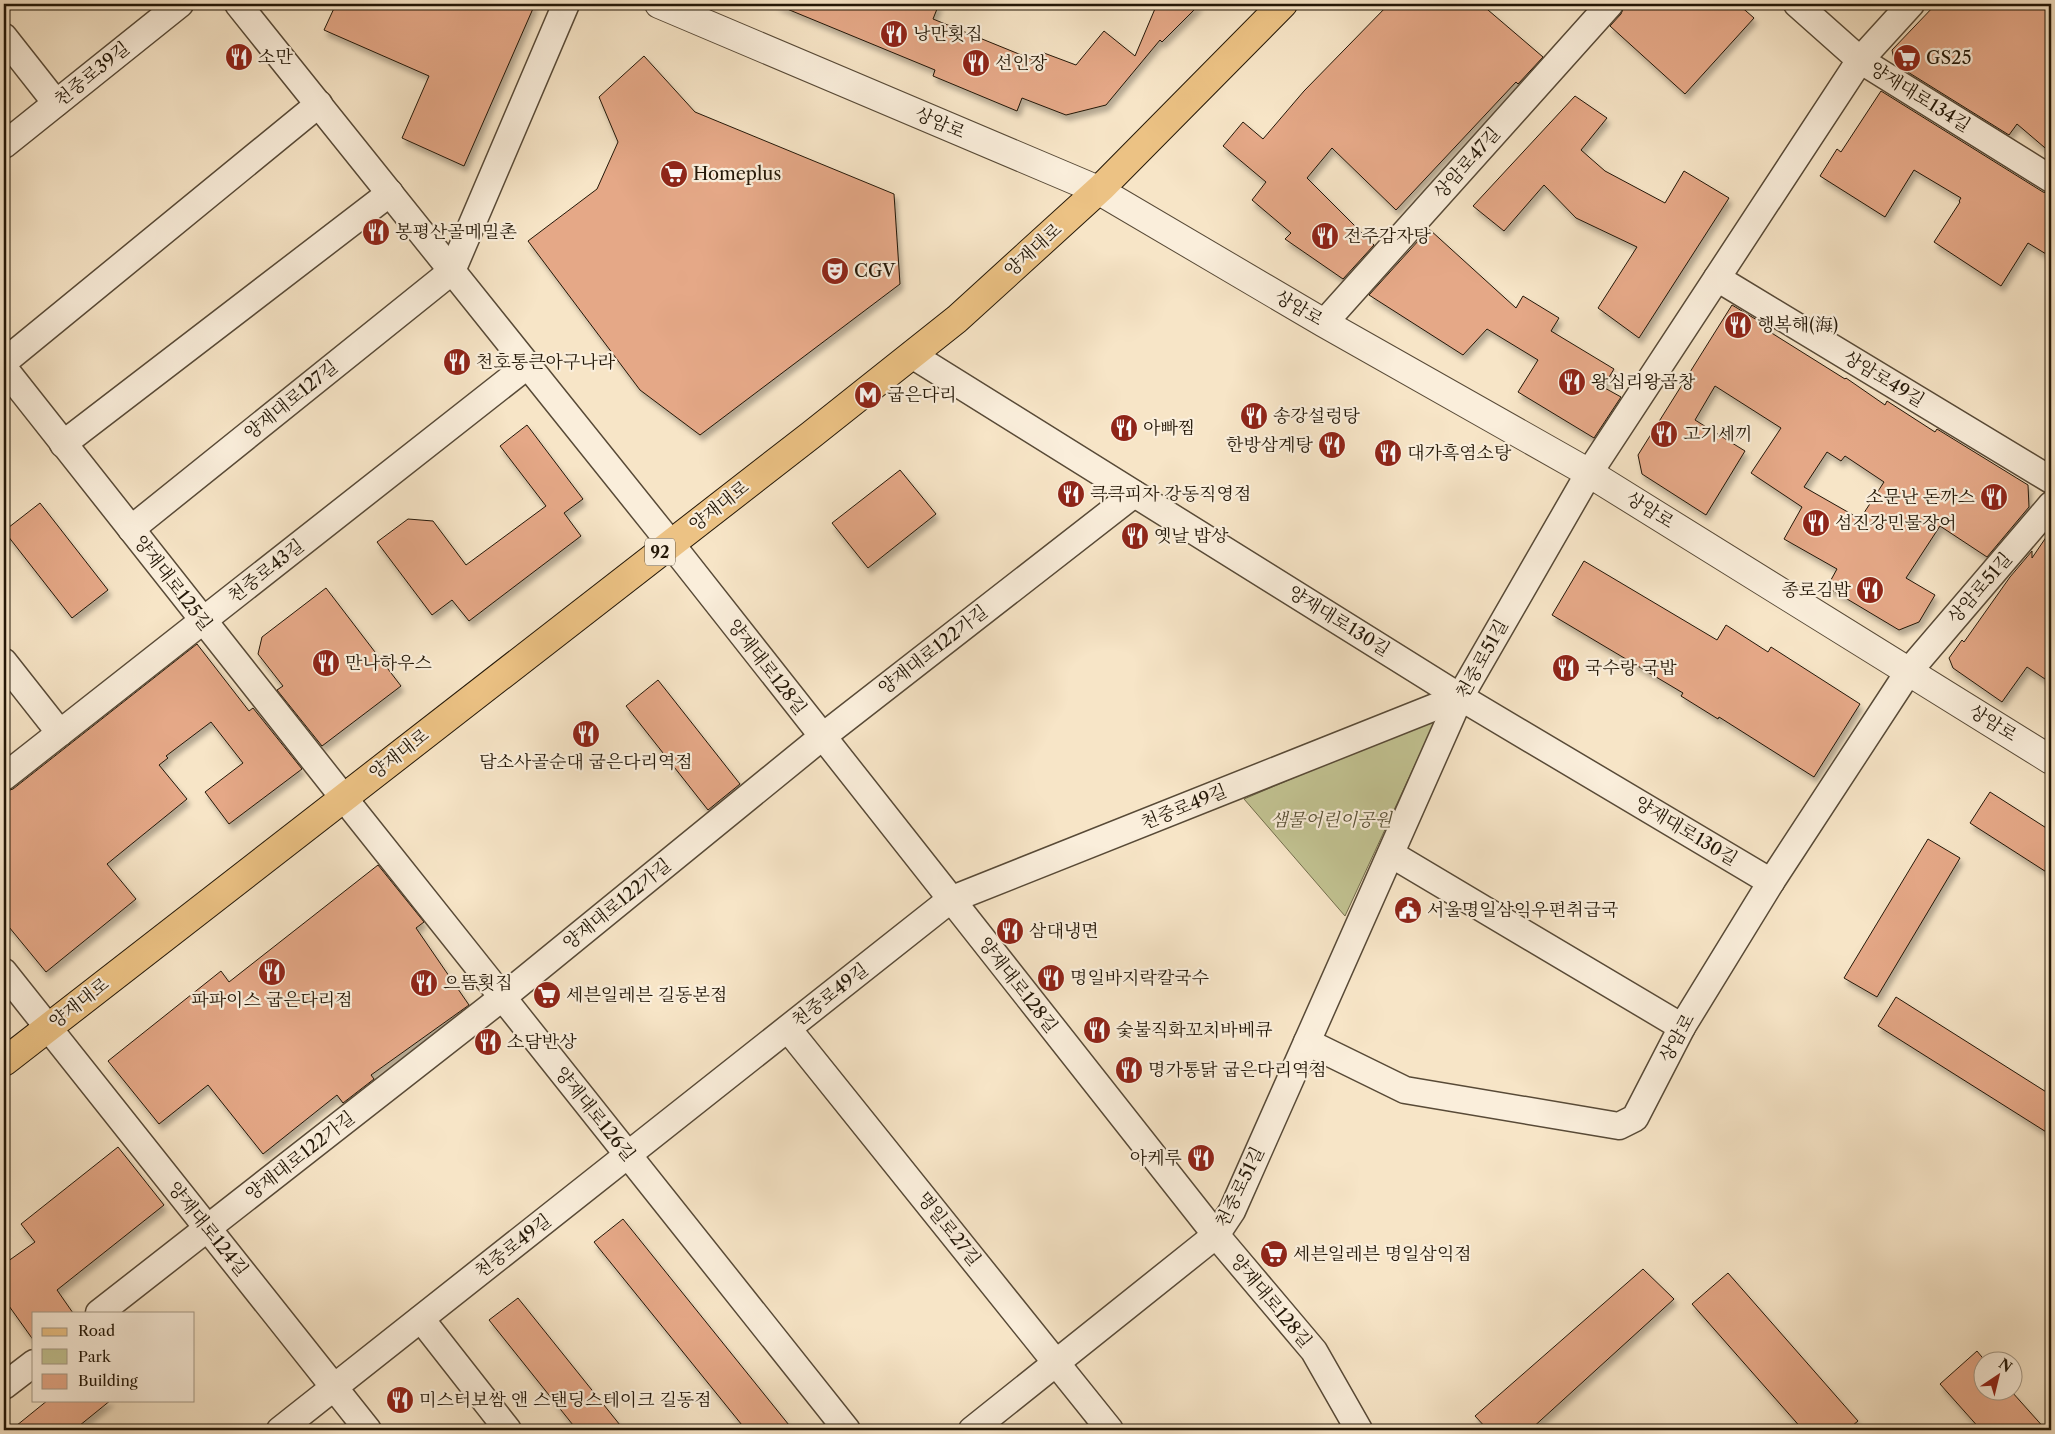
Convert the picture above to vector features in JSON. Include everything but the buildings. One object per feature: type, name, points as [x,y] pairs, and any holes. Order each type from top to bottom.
[{"type":"main road","name":"양재대로","points":[[4,1062],[671,544],[957,319],[1098,190],[1282,4]]},
{"type":"street","name":"천중로39길","points":[[4,145],[180,4]]},
{"type":"street","points":[[238,4],[671,544]]},
{"type":"street","points":[[452,270],[566,4]]},
{"type":"street","name":"상암로","points":[[658,4],[1098,190],[1324,323],[1589,473],[2051,760]]},
{"type":"street","name":"상암로47길","points":[[1324,323],[1610,4]]},
{"type":"street","name":"양재대로134길","points":[[1797,4],[1860,60],[2051,179]]},
{"type":"street","points":[[1589,473],[1860,60],[1911,4]]},
{"type":"street","points":[[4,36],[56,103]]},
{"type":"street","points":[[4,362],[318,104]]},
{"type":"street","points":[[63,444],[390,193]]},
{"type":"street","name":"양재대로127길","points":[[131,529],[452,270]]},
{"type":"street","name":"상암로49길","points":[[1717,278],[2051,480]]},
{"type":"street","name":"양재대로130길","points":[[912,355],[1460,697],[1770,882]]},
{"type":"street","name":"천중로43길","points":[[4,777],[528,365]]},
{"type":"street","name":"양재대로125길","points":[[4,368],[343,797]]},
{"type":"street","name":"천중로51길","points":[[972,1430],[1216,1235],[1232,1211],[1460,697],[1589,473]]},
{"type":"street","name":"양재대로122가길","points":[[100,1312],[503,997],[822,737],[1134,494]]},
{"type":"street","name":"상암로51길","points":[[1909,671],[2051,505]]},
{"type":"street","name":"양재대로128길","points":[[671,544],[1216,1235],[1314,1351],[1359,1430]]},
{"type":"street","points":[[4,662],[60,732]]},
{"type":"street","name":"상암로","points":[[1307,1042],[1405,1090],[1619,1126],[1635,1118],[1682,1027],[1770,882],[1909,671]]},
{"type":"street","name":"천중로49길","points":[[280,1430],[950,900],[1460,697]]},
{"type":"street","name":"양재대로126길","points":[[343,797],[848,1430]]},
{"type":"street","points":[[1390,854],[1682,1027]]},
{"type":"street","name":"양재대로124길","points":[[4,972],[368,1430]]},
{"type":"street","name":"명일로27길","points":[[788,1028],[1110,1430]]},
{"type":"street","points":[[421,1319],[508,1430]]},
{"type":"street","points":[[4,1386],[32,1365]]},
{"type":"green space","name":"샘물어린이공원","points":[[1437,717],[1345,916],[1244,799]]},
{"type":"place","name":"낭만횟집","points":[[894,34]]},
{"type":"place","name":"소만","points":[[239,57]]},
{"type":"place","name":"GS25","points":[[1907,58]]},
{"type":"place","name":"선인장","points":[[976,63]]},
{"type":"place","name":"Homeplus","points":[[674,174]]},
{"type":"place","name":"봉평산골메밀촌","points":[[376,232]]},
{"type":"place","name":"전주감자탕","points":[[1325,236]]},
{"type":"place","name":"CGV","points":[[835,271]]},
{"type":"place","name":"행복해(海)","points":[[1738,325]]},
{"type":"place","name":"천호통큰아구나라","points":[[457,362]]},
{"type":"place","name":"왕십리왕곱창","points":[[1572,382]]},
{"type":"place","name":"굽은다리","points":[[868,395]]},
{"type":"place","name":"송강설렁탕","points":[[1254,416]]},
{"type":"place","name":"아빠찜","points":[[1124,428]]},
{"type":"place","name":"고기세끼","points":[[1664,434]]},
{"type":"place","name":"한방삼계탕","points":[[1332,445]]},
{"type":"place","name":"대가흑염소탕","points":[[1388,453]]},
{"type":"place","name":"큭큭피자 강동직영점","points":[[1071,494]]},
{"type":"place","name":"소문난 돈까스","points":[[1994,497]]},
{"type":"place","name":"섬진강민물장어","points":[[1816,523]]},
{"type":"place","name":"옛날 밥상","points":[[1135,536]]},
{"type":"place","name":"종로김밥","points":[[1870,590]]},
{"type":"place","name":"만나하우스","points":[[326,663]]},
{"type":"place","name":"국수랑 국밥","points":[[1566,668]]},
{"type":"place","name":"담소사골순대 굽은다리역점","points":[[586,734]]},
{"type":"place","name":"서울명일삼익우편취급국","points":[[1408,910]]},
{"type":"place","name":"삼대냉면","points":[[1010,931]]},
{"type":"place","name":"파파이스 굽은다리점","points":[[272,972]]},
{"type":"place","name":"명일바지락칼국수","points":[[1051,978]]},
{"type":"place","name":"으뜸횟집","points":[[424,983]]},
{"type":"place","name":"세븐일레븐 길동본점","points":[[547,995]]},
{"type":"place","name":"숯불직화꼬치바베큐","points":[[1097,1030]]},
{"type":"place","name":"소담반상","points":[[488,1042]]},
{"type":"place","name":"명가통닭 굽은다리역점","points":[[1129,1070]]},
{"type":"place","name":"아케루","points":[[1201,1158]]},
{"type":"place","name":"세븐일레븐 명일삼익점","points":[[1274,1254]]},
{"type":"place","name":"미스터보쌈 앤 스탠딩스테이크 길동점","points":[[400,1400]]}]
